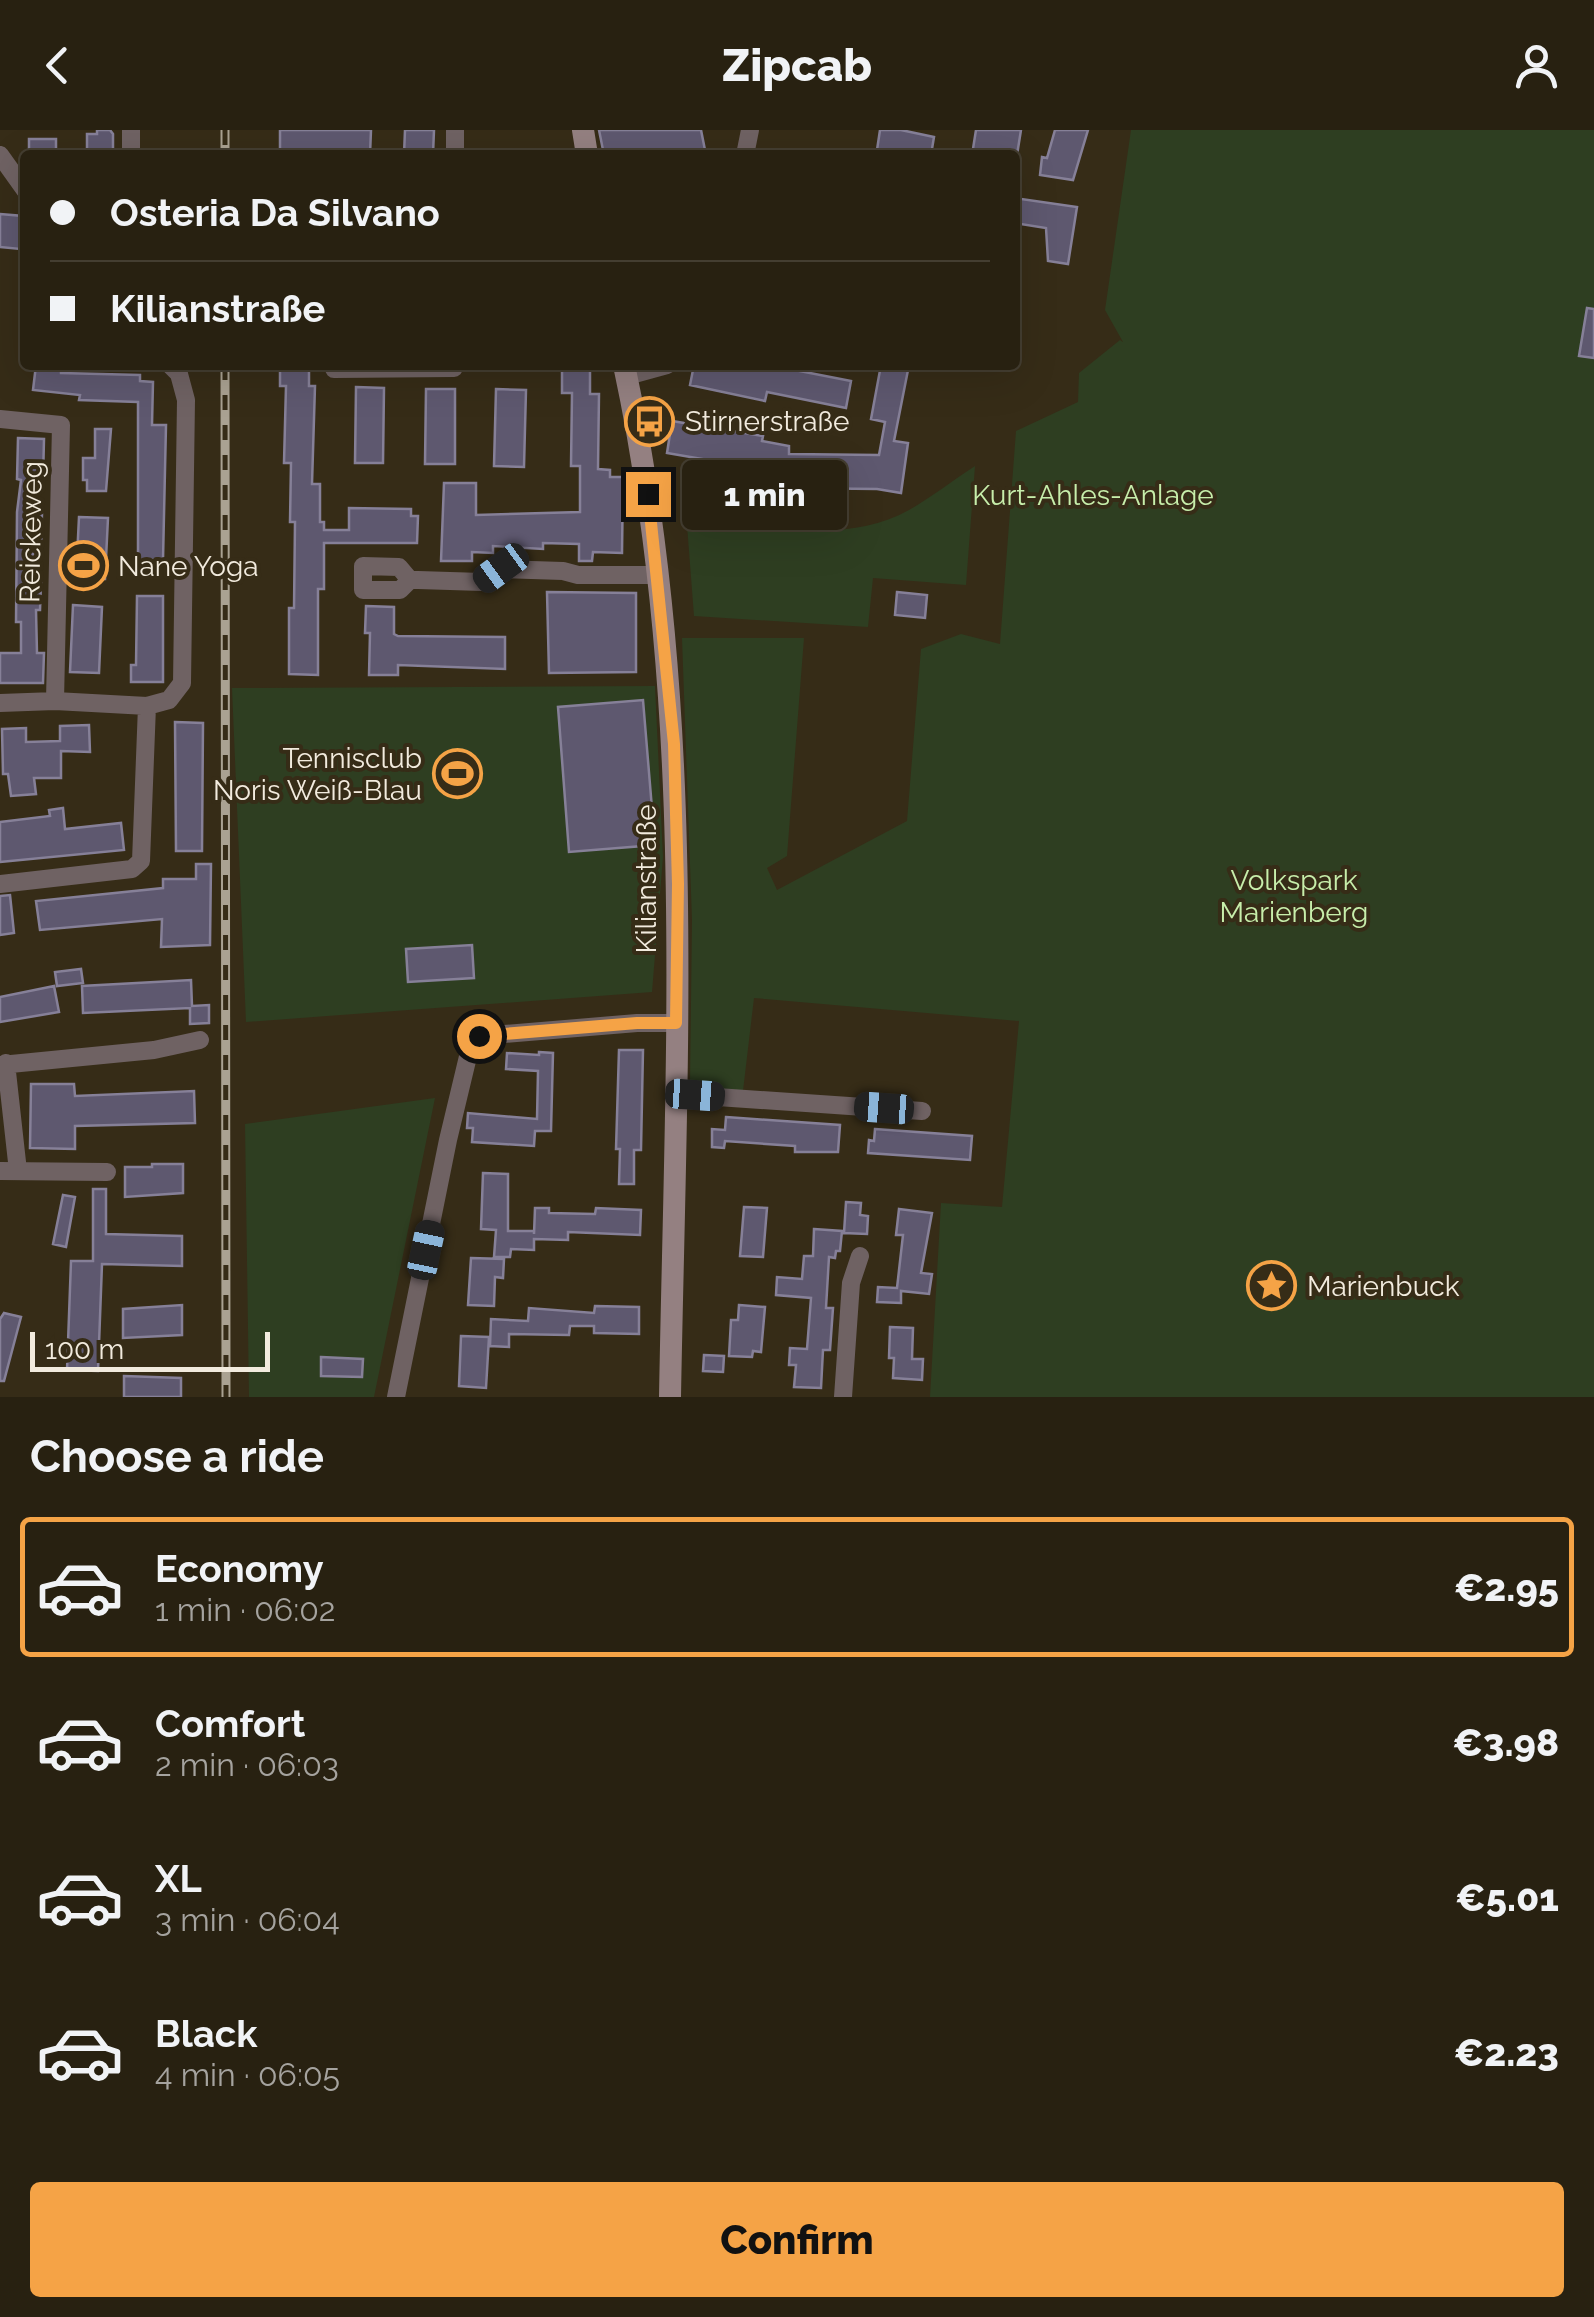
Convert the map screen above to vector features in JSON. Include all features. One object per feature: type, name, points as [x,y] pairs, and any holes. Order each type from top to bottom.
[{"type":"main road","name":"Kilianstraße","points":[[626,370],[646,474],[659,575],[676,807],[670,1397]]},
{"type":"street","points":[[0,155],[20,183]]},
{"type":"street","points":[[0,703],[55,701],[147,706],[169,700],[182,683],[186,400],[175,370]]},
{"type":"street","name":"Reickeweg","points":[[0,419],[61,425],[55,701]]},
{"type":"street","points":[[410,580],[482,582],[501,568],[563,570],[578,576],[659,575]]},
{"type":"street","points":[[0,884],[132,869],[141,861],[147,706]]},
{"type":"street","points":[[396,1397],[448,1140],[472,1044],[479,1036],[676,1023]]},
{"type":"street","points":[[108,1172],[9,1171],[3,1064],[154,1050],[200,1040]]},
{"type":"street","points":[[674,1094],[922,1111]]},
{"type":"street","points":[[843,1397],[851,1283],[860,1256]]},
{"type":"green space","name":"Volkspark Marienberg","points":[[1131,130],[1594,130],[1594,1397],[930,1397],[941,1203],[1002,1207],[1019,1021],[754,998],[743,1091],[699,1088],[690,1083],[692,920],[682,638],[804,638],[787,856],[767,868],[777,890],[907,821],[921,649],[961,634],[1000,644],[1016,431],[1078,402],[1079,373],[1120,340],[1123,342],[1105,310]]},
{"type":"green space","name":"Kurt-Ahles-Anlage","points":[[975,466],[966,585],[873,578],[868,627],[694,616],[686,512],[799,529],[856,528],[909,510]]},
{"type":"green space","name":"Tennisclub Noris Weiß-Blau","points":[[655,686],[663,857],[652,992],[246,1022],[232,688]]},
{"type":"green space","points":[[435,1098],[374,1397],[249,1397],[245,1124]]},
{"type":"building","points":[[97,130],[110,130],[113,150],[87,150],[87,134],[97,134]]},
{"type":"building","points":[[280,130],[371,130],[370,150],[280,150]]},
{"type":"building","points":[[405,130],[434,130],[433,150],[404,150]]},
{"type":"building","points":[[599,130],[701,130],[705,150],[603,150]]},
{"type":"building","points":[[880,130],[934,137],[932,150],[877,150]]},
{"type":"building","points":[[976,130],[1021,130],[1018,150],[973,150]]},
{"type":"building","points":[[1055,130],[1088,130],[1073,180],[1040,175],[1042,157],[1047,158]]},
{"type":"building","points":[[29,139],[56,139],[56,150],[29,150]]},
{"type":"building","points":[[1020,199],[1077,207],[1068,264],[1048,261],[1046,228],[1020,224]]},
{"type":"building","points":[[0,214],[20,216],[20,249],[0,247]]},
{"type":"building","points":[[1587,308],[1594,309],[1594,358],[1579,356]]},
{"type":"building","points":[[35,370],[140,375],[140,381],[153,382],[152,425],[166,425],[163,560],[138,560],[138,402],[79,400],[80,395],[33,390]]},
{"type":"building","points":[[280,370],[309,370],[309,386],[315,386],[312,484],[320,484],[320,522],[324,522],[324,530],[349,530],[349,508],[411,509],[411,516],[418,516],[417,543],[324,543],[324,589],[318,589],[318,675],[289,674],[295,522],[290,522],[291,463],[284,463],[286,386],[280,386]]},
{"type":"building","points":[[562,370],[590,370],[590,394],[599,394],[598,469],[610,470],[610,477],[623,477],[622,553],[593,552],[592,561],[579,561],[579,544],[543,543],[543,549],[493,546],[493,553],[472,552],[472,561],[441,561],[444,483],[476,483],[476,515],[580,512],[580,466],[571,466],[572,393],[562,393]]},
{"type":"building","points":[[693,370],[795,370],[851,381],[846,408],[767,392],[765,401],[690,385]]},
{"type":"building","points":[[880,370],[908,370],[894,441],[908,443],[901,493],[788,488],[789,479],[768,478],[760,469],[667,453],[672,421],[763,436],[762,441],[789,446],[789,454],[879,455],[885,422],[871,419]]},
{"type":"building","points":[[356,387],[384,388],[383,463],[355,463]]},
{"type":"building","points":[[426,389],[455,389],[455,464],[425,464]]},
{"type":"building","points":[[496,389],[526,390],[524,467],[494,466]]},
{"type":"building","points":[[95,429],[111,429],[106,491],[87,491],[87,480],[83,480],[83,458],[95,458]]},
{"type":"building","points":[[18,438],[44,439],[37,513],[42,513],[41,551],[33,550],[33,583],[41,583],[40,610],[36,610],[37,653],[44,653],[43,683],[0,683],[0,653],[21,653],[21,622],[16,622],[21,480],[17,479]]},
{"type":"building","points":[[79,517],[108,518],[105,579],[76,578]]},
{"type":"building","points":[[547,592],[636,593],[636,672],[549,673]]},
{"type":"building","points":[[897,592],[927,595],[925,618],[895,615]]},
{"type":"building","points":[[137,596],[163,596],[163,682],[131,682],[131,665],[136,665]]},
{"type":"building","points":[[73,605],[102,607],[99,673],[70,672]]},
{"type":"building","points":[[366,606],[394,607],[394,634],[398,636],[505,637],[505,669],[398,665],[398,675],[369,675]]},
{"type":"building","points":[[643,700],[655,845],[569,852],[558,707]]},
{"type":"building","points":[[175,722],[203,723],[202,851],[176,851]]},
{"type":"building","points":[[89,725],[90,752],[61,751],[61,778],[34,778],[36,794],[11,796],[8,774],[3,774],[2,729],[26,728],[26,742],[60,741],[60,726]]},
{"type":"building","points":[[63,808],[65,829],[121,823],[124,850],[0,862],[0,822],[50,816],[49,810]]},
{"type":"building","points":[[196,864],[211,864],[210,945],[161,947],[162,919],[40,930],[36,901],[163,888],[163,879],[196,879]]},
{"type":"building","points":[[10,895],[14,933],[0,935],[0,896]]},
{"type":"building","points":[[472,945],[474,978],[408,982],[406,949]]},
{"type":"building","points":[[81,969],[83,983],[57,986],[55,972]]},
{"type":"building","points":[[191,980],[192,1006],[209,1005],[209,1023],[190,1024],[190,1008],[83,1013],[82,986]]},
{"type":"building","points":[[54,986],[59,1012],[0,1022],[0,997]]},
{"type":"building","points":[[619,1050],[643,1050],[641,1150],[634,1150],[634,1184],[619,1184]]},
{"type":"building","points":[[507,1053],[553,1053],[551,1131],[535,1131],[534,1146],[472,1142],[473,1128],[467,1128],[468,1113],[537,1119],[538,1071],[506,1069]]},
{"type":"building","points":[[31,1084],[74,1084],[75,1096],[194,1091],[195,1123],[75,1126],[75,1149],[30,1148]]},
{"type":"building","points":[[726,1117],[840,1125],[838,1152],[795,1152],[795,1146],[725,1141],[724,1148],[712,1147],[712,1129],[725,1130]]},
{"type":"building","points":[[875,1129],[972,1136],[970,1160],[868,1153]]},
{"type":"building","points":[[183,1164],[183,1193],[125,1197],[125,1167]]},
{"type":"building","points":[[483,1173],[508,1174],[508,1231],[534,1234],[535,1208],[549,1208],[549,1213],[595,1214],[596,1208],[641,1210],[640,1235],[568,1232],[568,1240],[534,1239],[534,1250],[511,1249],[510,1257],[494,1257],[496,1230],[481,1229]]},
{"type":"building","points":[[93,1189],[106,1189],[106,1234],[182,1236],[182,1266],[102,1264],[98,1371],[67,1370],[71,1261],[93,1261]]},
{"type":"building","points":[[63,1195],[75,1197],[66,1247],[53,1244]]},
{"type":"building","points":[[846,1202],[861,1203],[860,1215],[868,1216],[867,1234],[844,1233]]},
{"type":"building","points":[[744,1207],[767,1208],[763,1257],[740,1256]]},
{"type":"building","points":[[899,1209],[932,1213],[921,1273],[932,1274],[929,1294],[901,1291],[901,1303],[877,1302],[878,1287],[897,1288],[903,1235],[896,1235]]},
{"type":"building","points":[[814,1229],[842,1231],[840,1251],[836,1251],[835,1258],[829,1257],[826,1308],[833,1308],[830,1350],[823,1350],[821,1388],[794,1387],[796,1365],[789,1365],[790,1348],[807,1349],[811,1298],[776,1295],[777,1277],[802,1279],[804,1256],[813,1256]]},
{"type":"building","points":[[471,1258],[504,1259],[503,1278],[495,1277],[494,1306],[468,1305]]},
{"type":"building","points":[[182,1305],[182,1335],[123,1338],[123,1309]]},
{"type":"building","points":[[739,1305],[765,1307],[761,1352],[753,1351],[752,1357],[729,1356],[731,1320],[738,1320]]},
{"type":"building","points":[[595,1306],[639,1307],[639,1334],[594,1333],[594,1326],[570,1326],[569,1335],[509,1334],[509,1347],[490,1346],[491,1319],[528,1321],[529,1308],[594,1313]]},
{"type":"building","points":[[4,1313],[21,1317],[4,1381],[0,1381],[0,1319]]},
{"type":"building","points":[[890,1327],[913,1328],[912,1359],[923,1359],[922,1380],[893,1378]]},
{"type":"building","points":[[461,1336],[489,1337],[486,1388],[459,1386]]},
{"type":"building","points":[[704,1355],[724,1356],[723,1372],[703,1371]]},
{"type":"building","points":[[321,1357],[363,1359],[362,1377],[321,1376]]},
{"type":"building","points":[[124,1376],[181,1378],[181,1397],[124,1397]]},
{"type":"railway","points":[[225,130],[225,150]]},
{"type":"railway","points":[[225,370],[226,1397]]},
{"type":"place","name":"Stirnerstraße","points":[[650,421]]},
{"type":"place","name":"Nane Yoga","points":[[83,566]]},
{"type":"place","name":"Tennisclub Noris Weiß-Blau","points":[[457,774]]},
{"type":"place","name":"Marienbuck","points":[[1272,1286]]},
{"type":"route","points":[[479,1036],[676,1023],[674,744],[666,636],[648,494]]}]
